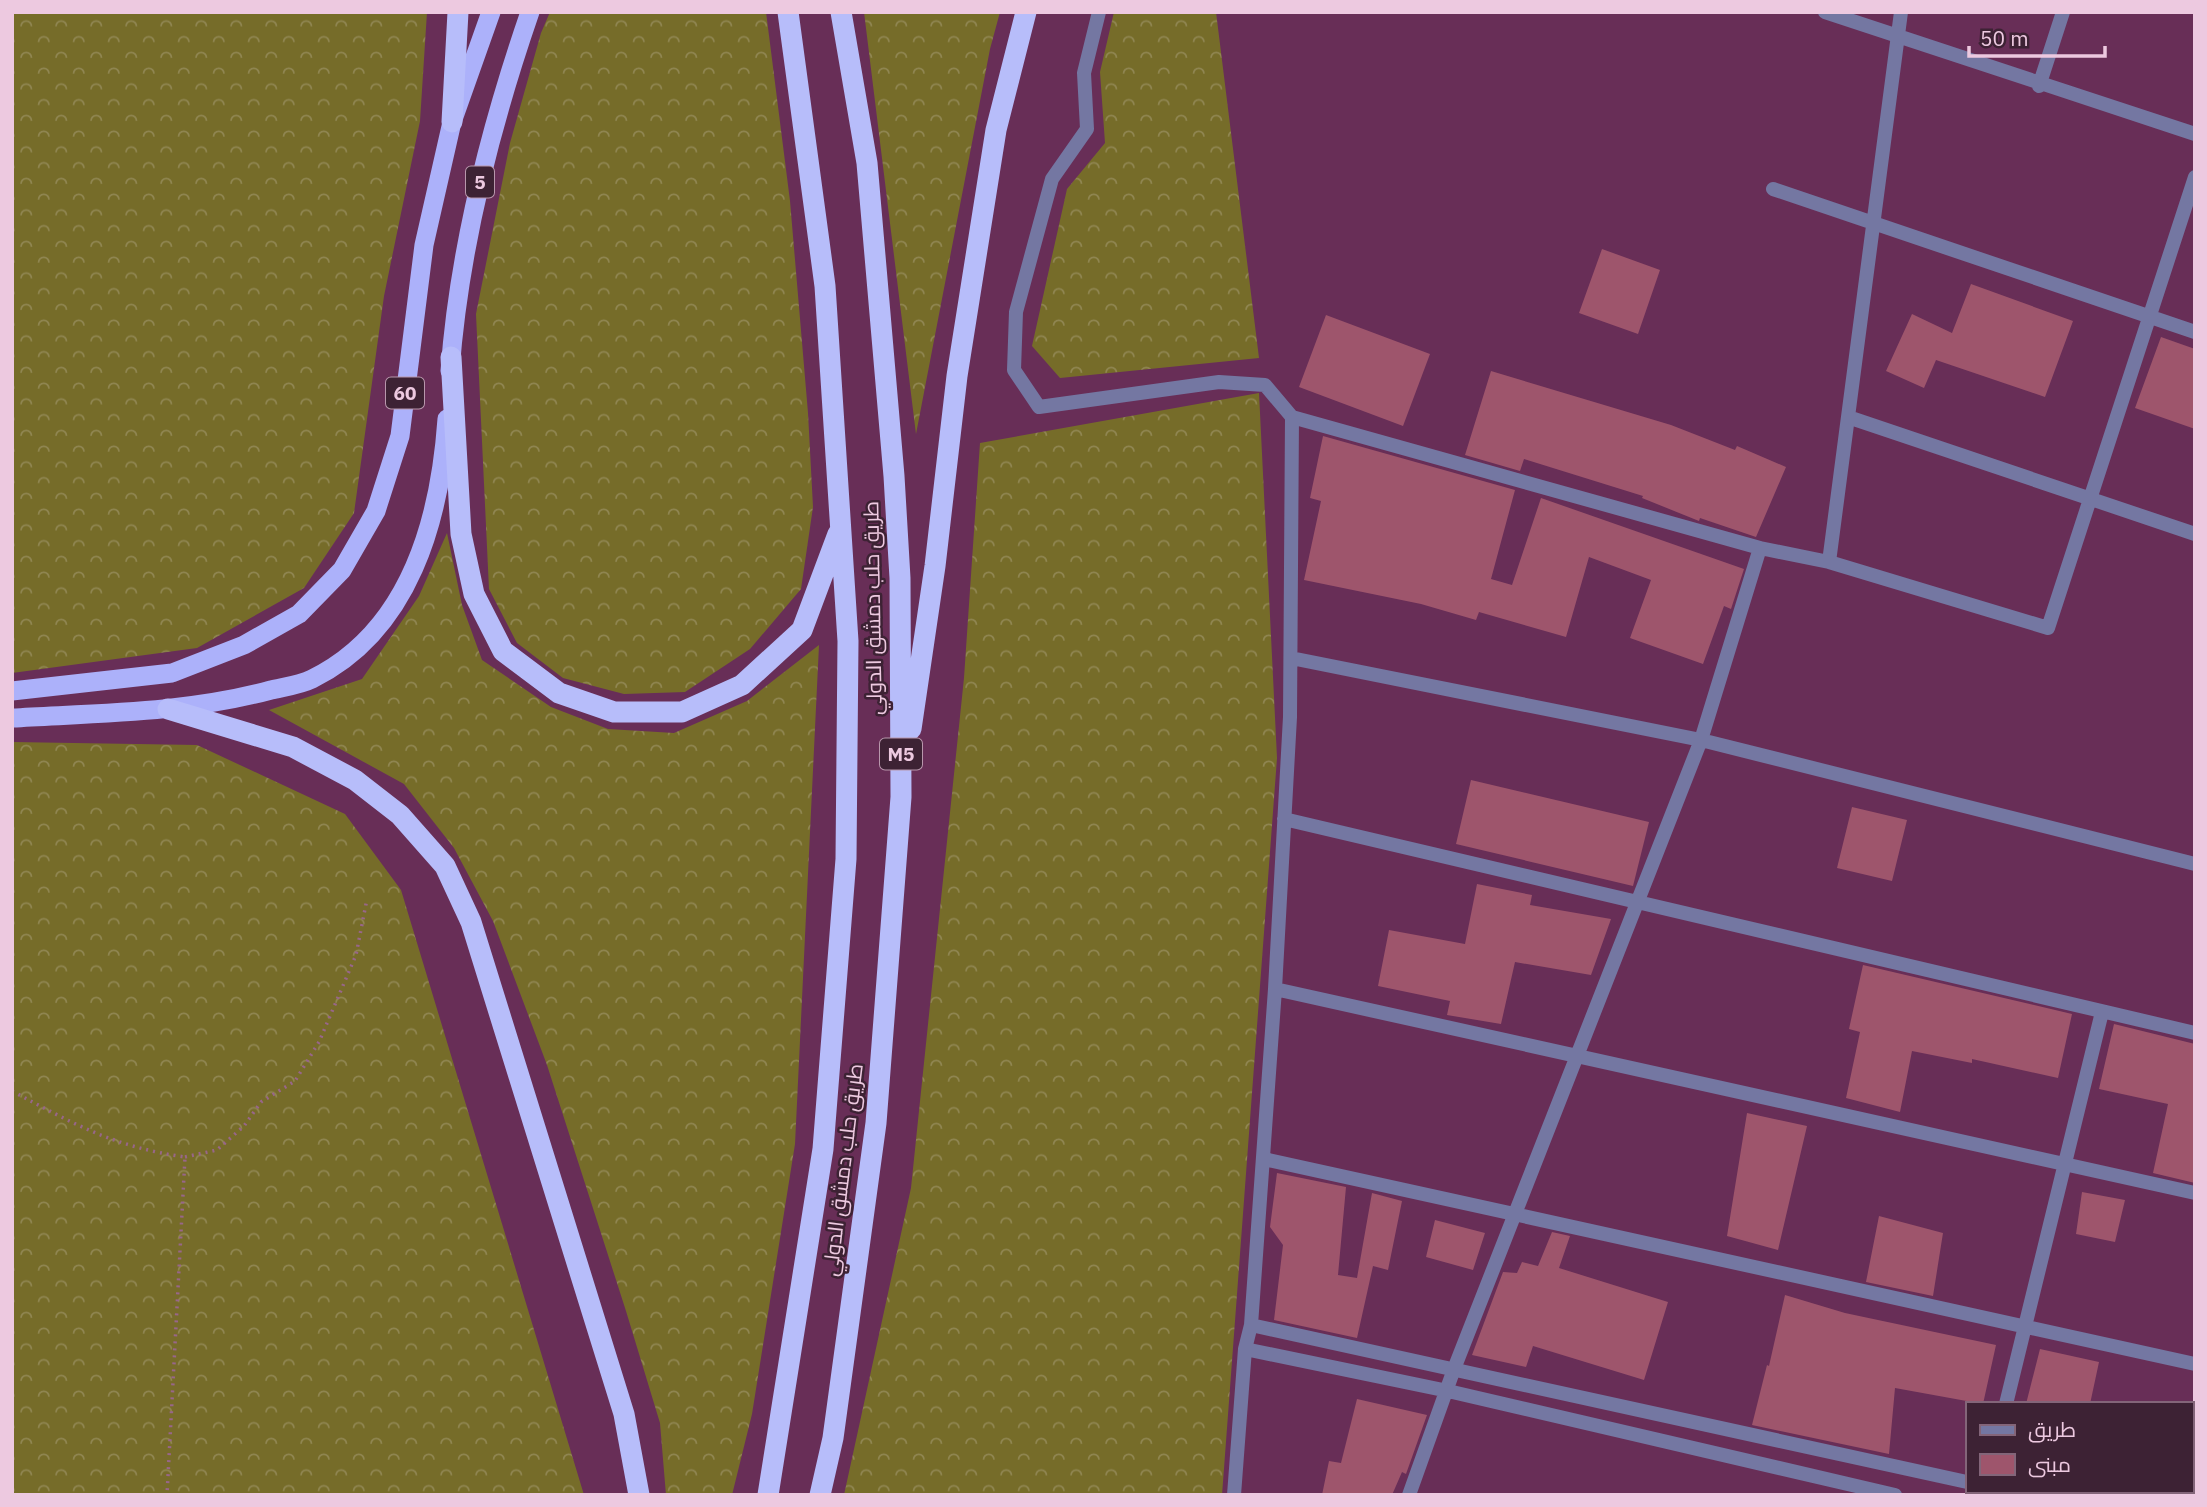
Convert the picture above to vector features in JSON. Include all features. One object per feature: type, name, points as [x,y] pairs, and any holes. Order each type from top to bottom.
[{"type":"highway","points":[[452,122],[458,12]]},
{"type":"highway","name":"60","points":[[12,691],[172,673],[244,645],[299,614],[342,570],[376,510],[400,436],[424,245],[452,122],[491,12]]},
{"type":"highway","name":"5","points":[[451,357],[467,242],[497,108],[530,12]]},
{"type":"highway","name":"طريق حلب دمشق الدولي","points":[[768,1495],[823,1149],[846,859],[848,641],[825,286],[788,12]]},
{"type":"highway","name":"طريق حلب دمشق الدولي","points":[[820,1495],[833,1438],[876,1123],[901,796],[900,578],[894,476],[867,163],[841,12]]},
{"type":"highway","points":[[901,796],[935,566],[957,376],[993,144],[1026,12]]},
{"type":"highway","points":[[451,357],[461,534],[474,594],[503,651],[559,693],[614,712],[682,712],[742,685],[802,630],[841,525]]},
{"type":"highway","name":"60","points":[[12,718],[168,709],[241,698],[311,680],[361,646],[401,595],[432,525],[444,468],[451,357]]},
{"type":"highway","points":[[168,709],[293,747],[355,780],[400,815],[445,866],[471,922],[620,1401],[639,1495]]},
{"type":"street","points":[[1099,12],[1084,73],[1087,129],[1052,178],[1016,312],[1014,370],[1039,407],[1219,382],[1265,385],[1292,418],[1760,548],[1829,562],[2048,628],[2195,177]]},
{"type":"street","points":[[1825,12],[2039,85],[2195,134]]},
{"type":"street","points":[[1829,562],[1901,12]]},
{"type":"street","points":[[2039,85],[2063,12]]},
{"type":"street","points":[[1773,189],[2195,332]]},
{"type":"street","points":[[1848,417],[2195,534]]},
{"type":"street","points":[[1234,1495],[1245,1349],[1251,1325],[1275,989],[1291,658],[1292,418]]},
{"type":"street","points":[[1409,1495],[1454,1369],[1701,740],[1760,548]]},
{"type":"street","points":[[1291,658],[1701,740],[2195,864]]},
{"type":"street","points":[[1284,819],[2195,1033]]},
{"type":"street","points":[[1275,989],[2195,1193]]},
{"type":"street","points":[[2006,1402],[2102,1012]]},
{"type":"street","points":[[1264,1159],[2195,1364]]},
{"type":"street","points":[[1251,1325],[1966,1482]]},
{"type":"street","points":[[1245,1349],[1448,1391],[1895,1495]]},
{"type":"path","points":[[12,1091],[87,1131],[142,1151],[185,1157],[217,1150],[244,1126],[261,1102],[295,1081],[319,1042],[356,955],[367,899]]},
{"type":"path","points":[[167,1495],[185,1157]]},
{"type":"green space","points":[[12,12],[427,12],[420,121],[384,296],[354,513],[304,588],[197,648],[12,673]]},
{"type":"green space","points":[[550,12],[766,12],[790,201],[813,507],[801,589],[750,649],[685,692],[624,694],[563,678],[517,643],[489,589],[476,314],[510,143],[541,33]]},
{"type":"green space","points":[[864,12],[1000,12],[990,49],[916,434]]},
{"type":"green space","points":[[1114,12],[1216,12],[1259,358],[1060,378],[1032,346],[1067,189],[1105,143],[1100,72]]},
{"type":"green space","points":[[1259,393],[1277,758],[1222,1495],[844,1495],[911,1188],[964,678],[980,443]]},
{"type":"green space","points":[[447,533],[462,605],[482,660],[551,707],[608,729],[674,733],[747,701],[819,645],[795,1144],[752,1414],[732,1495],[666,1495],[660,1423],[547,1065],[493,921],[454,848],[404,784],[269,710],[362,679],[419,596]]},
{"type":"green space","points":[[12,742],[197,745],[345,814],[401,890],[584,1495],[12,1495]]},
{"type":"building","points":[[1602,249],[1660,270],[1638,334],[1579,313]]},
{"type":"building","points":[[1971,284],[2073,321],[2045,397],[1936,360],[1924,388],[1886,371],[1912,314],[1952,333]]},
{"type":"building","points":[[1326,315],[1430,354],[1403,426],[1299,387]]},
{"type":"building","points":[[2161,337],[2195,349],[2195,429],[2135,408]]},
{"type":"building","points":[[1491,371],[1671,425],[1735,450],[1737,446],[1786,467],[1756,537],[1700,518],[1699,521],[1642,498],[1643,496],[1524,459],[1520,471],[1465,455]]},
{"type":"building","points":[[1323,436],[1515,490],[1491,579],[1512,585],[1541,498],[1744,569],[1731,609],[1724,606],[1703,664],[1630,638],[1651,580],[1589,557],[1566,637],[1479,612],[1476,620],[1421,604],[1304,580],[1321,501],[1310,498]]},
{"type":"building","points":[[1471,780],[1649,822],[1633,886],[1456,844]]},
{"type":"building","points":[[1852,807],[1907,820],[1892,881],[1837,868]]},
{"type":"building","points":[[1477,884],[1532,895],[1530,905],[1611,919],[1591,975],[1515,962],[1501,1024],[1447,1015],[1450,1001],[1378,986],[1389,930],[1465,944]]},
{"type":"building","points":[[1863,965],[2072,1014],[2058,1078],[1972,1059],[1972,1063],[1912,1051],[1900,1112],[1846,1098],[1860,1032],[1849,1029]]},
{"type":"building","points":[[2114,1024],[2195,1044],[2195,1183],[2153,1173],[2168,1104],[2099,1089]]},
{"type":"building","points":[[1747,1113],[1807,1126],[1778,1250],[1727,1236]]},
{"type":"building","points":[[1277,1173],[1346,1187],[1338,1275],[1357,1278],[1372,1193],[1402,1201],[1388,1270],[1373,1266],[1357,1338],[1274,1320],[1283,1245],[1270,1227]]},
{"type":"building","points":[[2082,1192],[2125,1200],[2115,1242],[2076,1234]]},
{"type":"building","points":[[1879,1216],[1943,1233],[1933,1296],[1866,1282]]},
{"type":"building","points":[[1435,1220],[1485,1233],[1473,1270],[1426,1257]]},
{"type":"building","points":[[1552,1232],[1570,1236],[1559,1268],[1668,1302],[1644,1380],[1533,1346],[1526,1367],[1472,1355],[1503,1272],[1517,1273],[1522,1262],[1538,1266]]},
{"type":"building","points":[[1785,1295],[1845,1313],[1996,1345],[1983,1402],[1895,1388],[1889,1454],[1752,1425],[1767,1365],[1769,1366]]},
{"type":"building","points":[[2040,1349],[2099,1362],[2090,1402],[2027,1402]]},
{"type":"building","points":[[1357,1399],[1427,1415],[1406,1474],[1402,1472],[1392,1495],[1322,1495],[1329,1461],[1341,1463]]}]
